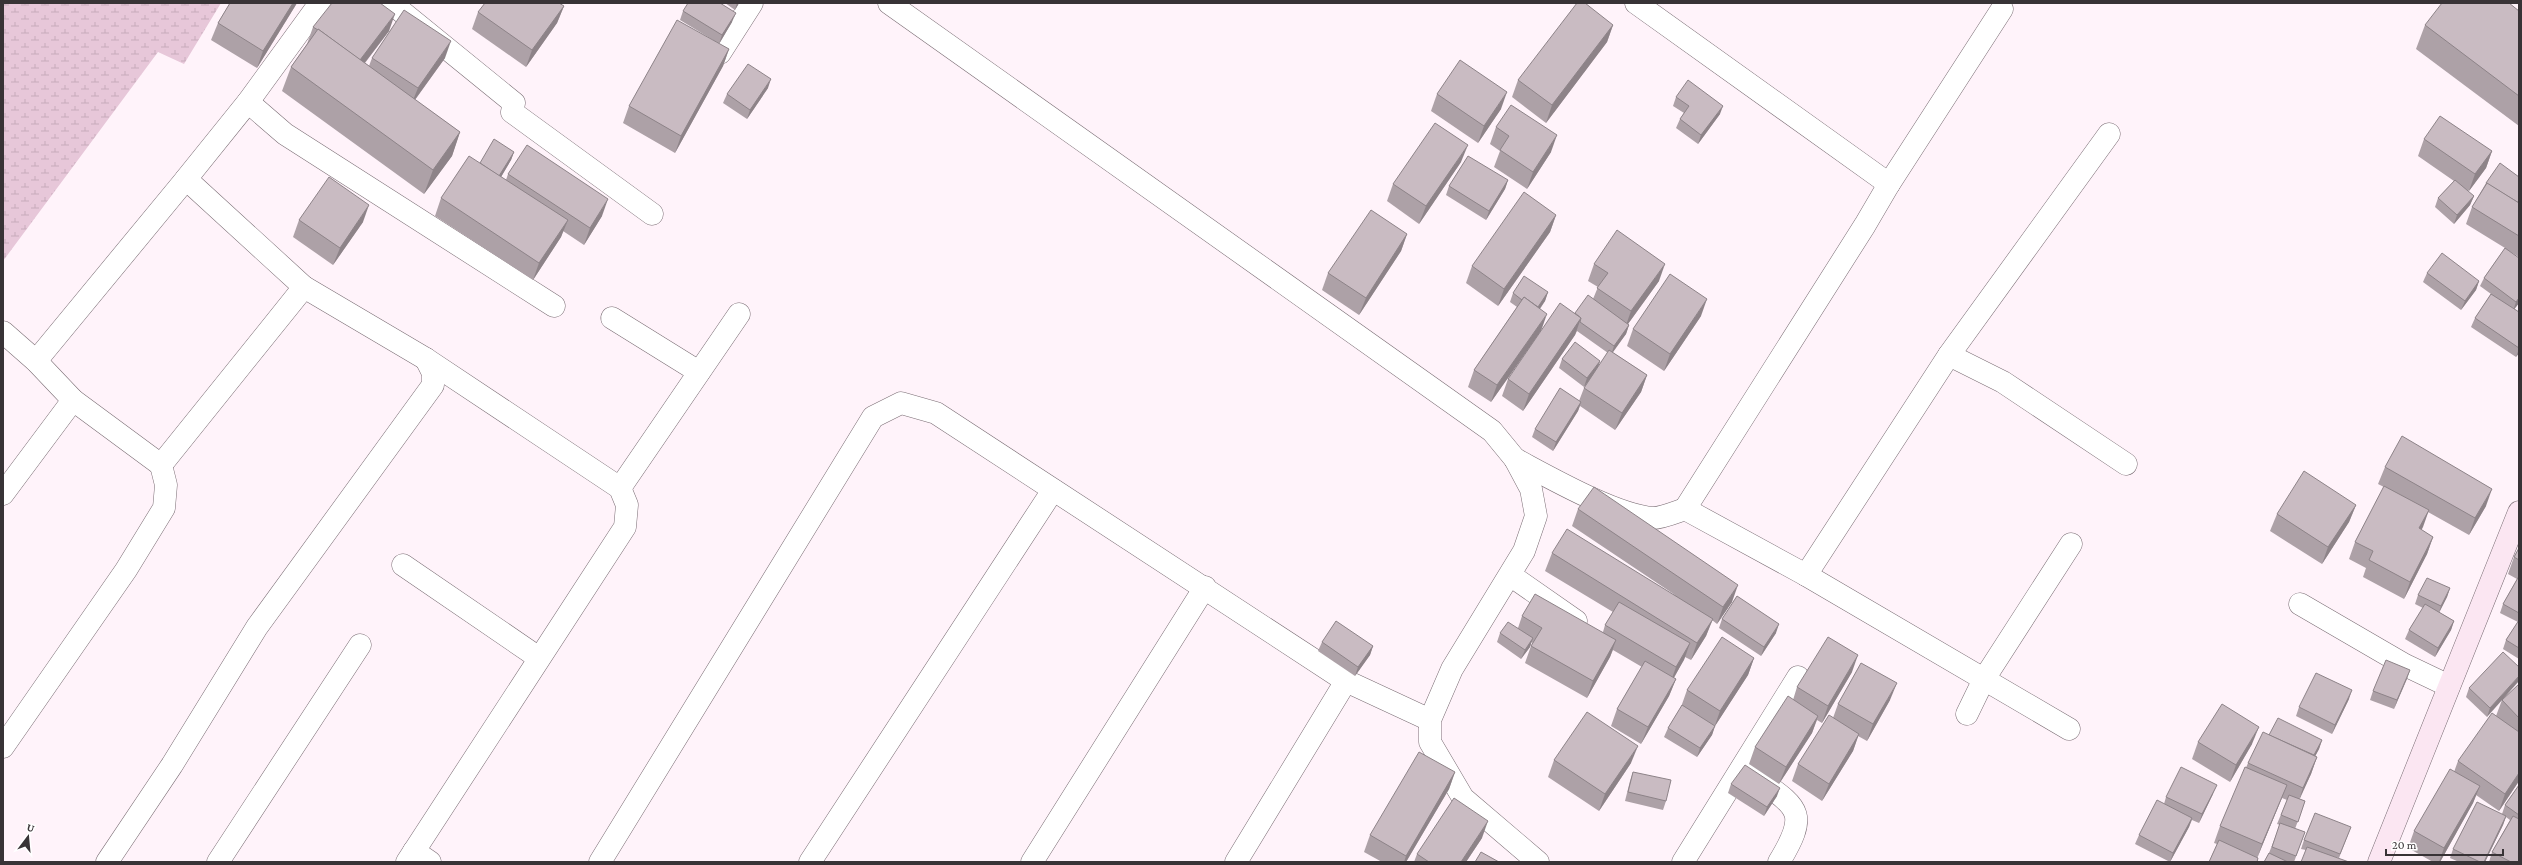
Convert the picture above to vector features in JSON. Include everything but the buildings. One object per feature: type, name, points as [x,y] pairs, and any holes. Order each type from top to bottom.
[{"type":"street","points":[[36,361],[248,102],[320,3]]},
{"type":"street","points":[[390,3],[514,102],[512,112],[652,214]]},
{"type":"street","points":[[720,53],[752,3]]},
{"type":"street","points":[[889,3],[1492,431],[1515,459],[1531,489],[1536,516],[1524,552],[1452,670],[1430,720],[1430,742],[1463,798],[1538,862]]},
{"type":"street","points":[[1636,3],[1889,184]]},
{"type":"street","points":[[1515,459],[1570,488],[1633,513],[1654,518],[1685,509],[1865,225],[1889,184],[2002,10]]},
{"type":"street","points":[[248,102],[285,134],[554,306]]},
{"type":"street","points":[[1806,575],[1949,355],[2109,134]]},
{"type":"street","points":[[186,179],[304,288],[426,359],[620,488],[627,505],[625,527],[539,658],[417,858]]},
{"type":"street","points":[[161,465],[304,288]]},
{"type":"street","points":[[620,488],[739,314]]},
{"type":"street","points":[[612,318],[699,372]]},
{"type":"street","points":[[3,332],[36,361],[73,400],[161,465],[166,485],[164,508],[126,570],[3,747]]},
{"type":"street","points":[[1949,355],[2003,382],[2126,464]]},
{"type":"street","points":[[108,862],[172,765],[257,627],[433,385],[433,373],[426,359]]},
{"type":"street","points":[[3,494],[73,400]]},
{"type":"street","points":[[600,862],[873,417],[901,403],[936,413],[1205,587],[1346,681],[1430,720]]},
{"type":"street","points":[[810,862],[1053,490]]},
{"type":"street","points":[[1685,509],[1806,575],[2069,729]]},
{"type":"street","points":[[2381,861],[2519,512]]},
{"type":"street","points":[[1967,714],[1984,679],[2072,544]]},
{"type":"street","points":[[403,565],[539,658]]},
{"type":"street","points":[[1510,574],[1591,631]]},
{"type":"street","points":[[1032,862],[1205,587]]},
{"type":"street","points":[[2300,604],[2405,665],[2449,686]]},
{"type":"street","points":[[218,862],[360,646]]},
{"type":"street","points":[[1683,862],[1740,766],[1798,677]]},
{"type":"street","points":[[1236,862],[1346,681]]},
{"type":"street","points":[[1740,766],[1790,802],[1797,815],[1794,837],[1779,862]]},
{"type":"green space","points":[[3,3],[221,3],[184,64],[158,52],[3,261]]}]
